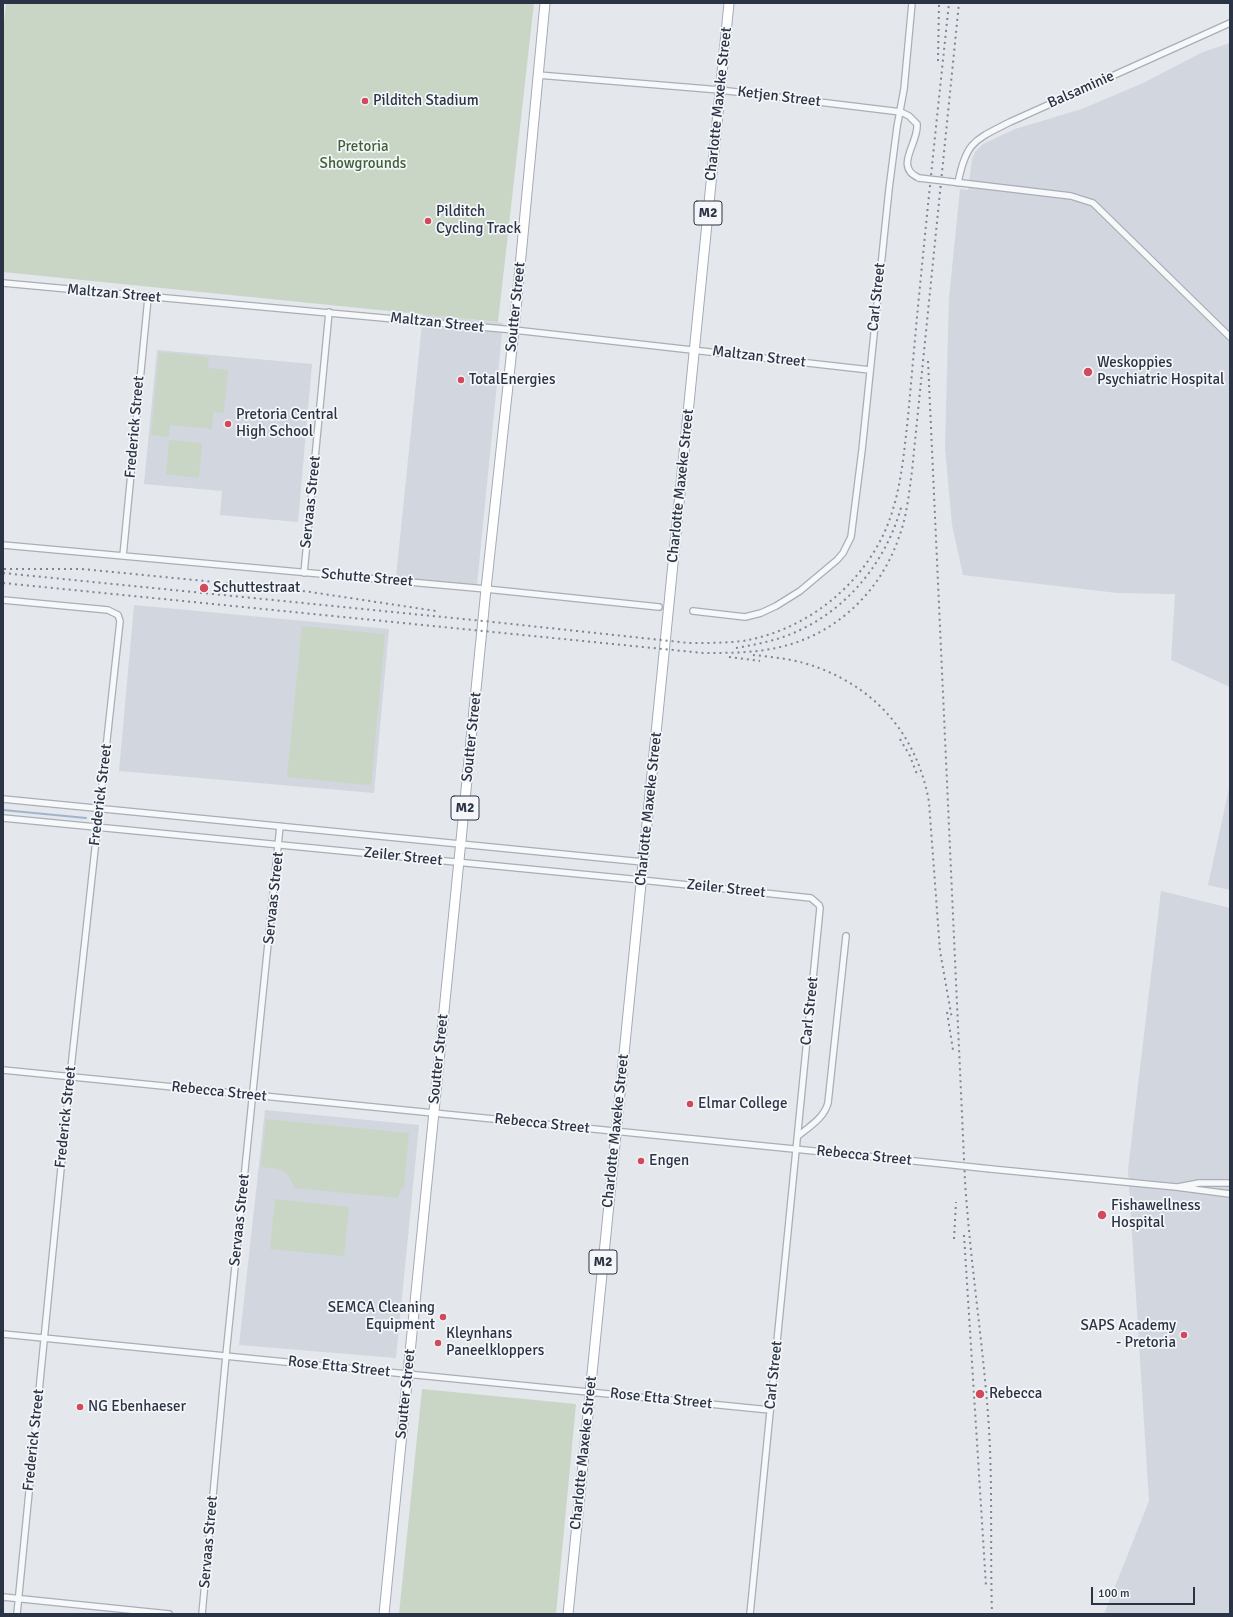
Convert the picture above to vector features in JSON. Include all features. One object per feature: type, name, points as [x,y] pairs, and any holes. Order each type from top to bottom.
[{"type":"main road","name":"Soutter Street","points":[[384,1614],[546,3]]},
{"type":"main road","name":"Charlotte Maxeke Street","points":[[568,1614],[729,3]]},
{"type":"street","name":"Carl Street","points":[[693,612],[754,616],[776,606],[788,600],[837,560],[844,553],[851,537],[862,450],[888,189],[897,127],[901,112],[912,3]]},
{"type":"street","name":"Balsaminie","points":[[958,183],[966,153],[974,142],[983,136],[1010,122],[1230,23]]},
{"type":"street","name":"Ketjen Street","points":[[538,75],[720,90],[901,112]]},
{"type":"street","points":[[901,112],[910,116],[917,124],[907,164],[910,172],[919,178],[1071,196],[1093,203],[1230,337]]},
{"type":"street","name":"Maltzan Street","points":[[3,283],[148,298],[329,312],[514,330],[870,370]]},
{"type":"street","name":"Frederick Street","points":[[123,556],[148,298]]},
{"type":"street","name":"Servaas Street","points":[[304,572],[329,312]]},
{"type":"street","name":"Schutte Street","points":[[3,545],[486,589],[659,607]]},
{"type":"street","name":"Frederick Street","points":[[3,600],[108,610],[118,615],[120,621],[101,808],[70,1077],[17,1614]]},
{"type":"street","name":"Zeiler Street","points":[[3,799],[643,862]]},
{"type":"street","name":"Zeiler Street","points":[[3,818],[98,826],[641,880],[803,898]]},
{"type":"street","name":"Servaas Street","points":[[202,1614],[226,1355],[280,826]]},
{"type":"street","name":"Carl Street","points":[[750,1614],[820,908],[813,899],[803,898]]},
{"type":"street","name":"Carl Street","points":[[798,1136],[826,1111],[846,936]]},
{"type":"street","name":"Rebecca Street","points":[[3,1070],[1176,1187],[1230,1194]]},
{"type":"street","name":"Rebecca Street","points":[[1176,1187],[1199,1183],[1230,1183]]},
{"type":"street","name":"Rose Etta Street","points":[[3,1334],[770,1410]]},
{"type":"street","points":[[3,1597],[169,1614]]},
{"type":"shaded area","name":"Weskoppies Psychiatric Hospital","points":[[1230,43],[1230,687],[1171,660],[1175,594],[1117,593],[963,575],[952,525],[945,447],[949,298],[960,189],[968,190],[972,160],[975,152],[983,144],[1015,129],[1082,109],[1143,83],[1203,52]]},
{"type":"shaded area","points":[[423,314],[503,323],[477,585],[396,577]]},
{"type":"shaded area","name":"Pretoria Central High School","points":[[157,350],[312,364],[298,522],[220,515],[222,491],[144,484]]},
{"type":"shaded area","points":[[134,605],[389,629],[374,793],[119,771]]},
{"type":"shaded area","points":[[1230,784],[1230,890],[1208,885]]},
{"type":"shaded area","name":"SAPS Academy - Pretoria","points":[[1161,891],[1230,908],[1230,1614],[1104,1614],[1149,1501],[1128,1170]]},
{"type":"shaded area","points":[[265,1110],[419,1125],[396,1358],[239,1345]]},
{"type":"green space","name":"Pretoria Showgrounds","points":[[6,3],[534,3],[498,322],[3,272],[3,33]]},
{"type":"green space","points":[[159,352],[209,357],[208,368],[228,370],[224,413],[213,412],[212,429],[170,425],[169,437],[151,435]]},
{"type":"green space","points":[[169,440],[202,443],[199,478],[166,474]]},
{"type":"green space","points":[[302,626],[385,634],[371,785],[287,777]]},
{"type":"green space","points":[[266,1119],[409,1133],[404,1188],[401,1188],[398,1198],[295,1188],[289,1177],[283,1171],[275,1168],[261,1167]]},
{"type":"green space","points":[[275,1199],[349,1207],[344,1256],[270,1249]]},
{"type":"green space","points":[[422,1389],[576,1404],[556,1614],[399,1614]]},
{"type":"waterway","points":[[3,810],[86,818]]},
{"type":"railway","points":[[938,61],[939,3]]},
{"type":"railway","points":[[3,573],[689,643],[723,643],[743,641],[784,629],[803,619],[838,595],[853,580],[878,545],[896,499],[902,467],[908,417],[949,3]]},
{"type":"railway","points":[[3,583],[703,653],[746,652],[778,648],[807,638],[825,629],[842,618],[857,604],[870,590],[882,573],[892,556],[906,513],[912,471],[959,3]]},
{"type":"railway","points":[[928,361],[965,1181],[990,1439],[992,1614]]},
{"type":"railway","points":[[736,648],[769,641],[800,630],[835,608],[851,594],[877,561],[896,524],[902,504]]},
{"type":"railway","points":[[4,569],[82,569],[297,590],[436,611]]},
{"type":"railway","points":[[753,655],[795,661],[819,668],[841,678],[860,690],[878,704],[893,720],[916,758],[924,779],[929,802],[940,951],[952,1019]]},
{"type":"railway","points":[[729,657],[760,661]]},
{"type":"railway","points":[[900,739],[910,756],[918,777]]},
{"type":"railway","points":[[947,1012],[953,1050]]},
{"type":"railway","points":[[954,1239],[956,1202]]},
{"type":"railway","points":[[964,1235],[986,1586]]},
{"type":"place","name":"Pilditch Stadium","points":[[365,101]]},
{"type":"place","name":"Pilditch Cycling Track","points":[[428,221]]},
{"type":"place","name":"Weskoppies Psychiatric Hospital","points":[[1088,372]]},
{"type":"place","name":"TotalEnergies","points":[[461,380]]},
{"type":"place","name":"Pretoria Central High School","points":[[228,424]]},
{"type":"place","name":"Schuttestraat","points":[[204,588]]},
{"type":"place","name":"Elmar College","points":[[690,1104]]},
{"type":"place","name":"Engen","points":[[641,1161]]},
{"type":"place","name":"Fishawellness Hospital","points":[[1102,1215]]},
{"type":"place","name":"SEMCA Cleaning Equipment","points":[[443,1317]]},
{"type":"place","name":"SAPS Academy - Pretoria","points":[[1184,1335]]},
{"type":"place","name":"Kleynhans Paneelkloppers","points":[[438,1343]]},
{"type":"place","name":"Rebecca","points":[[980,1394]]},
{"type":"place","name":"NG Ebenhaeser","points":[[80,1407]]}]
